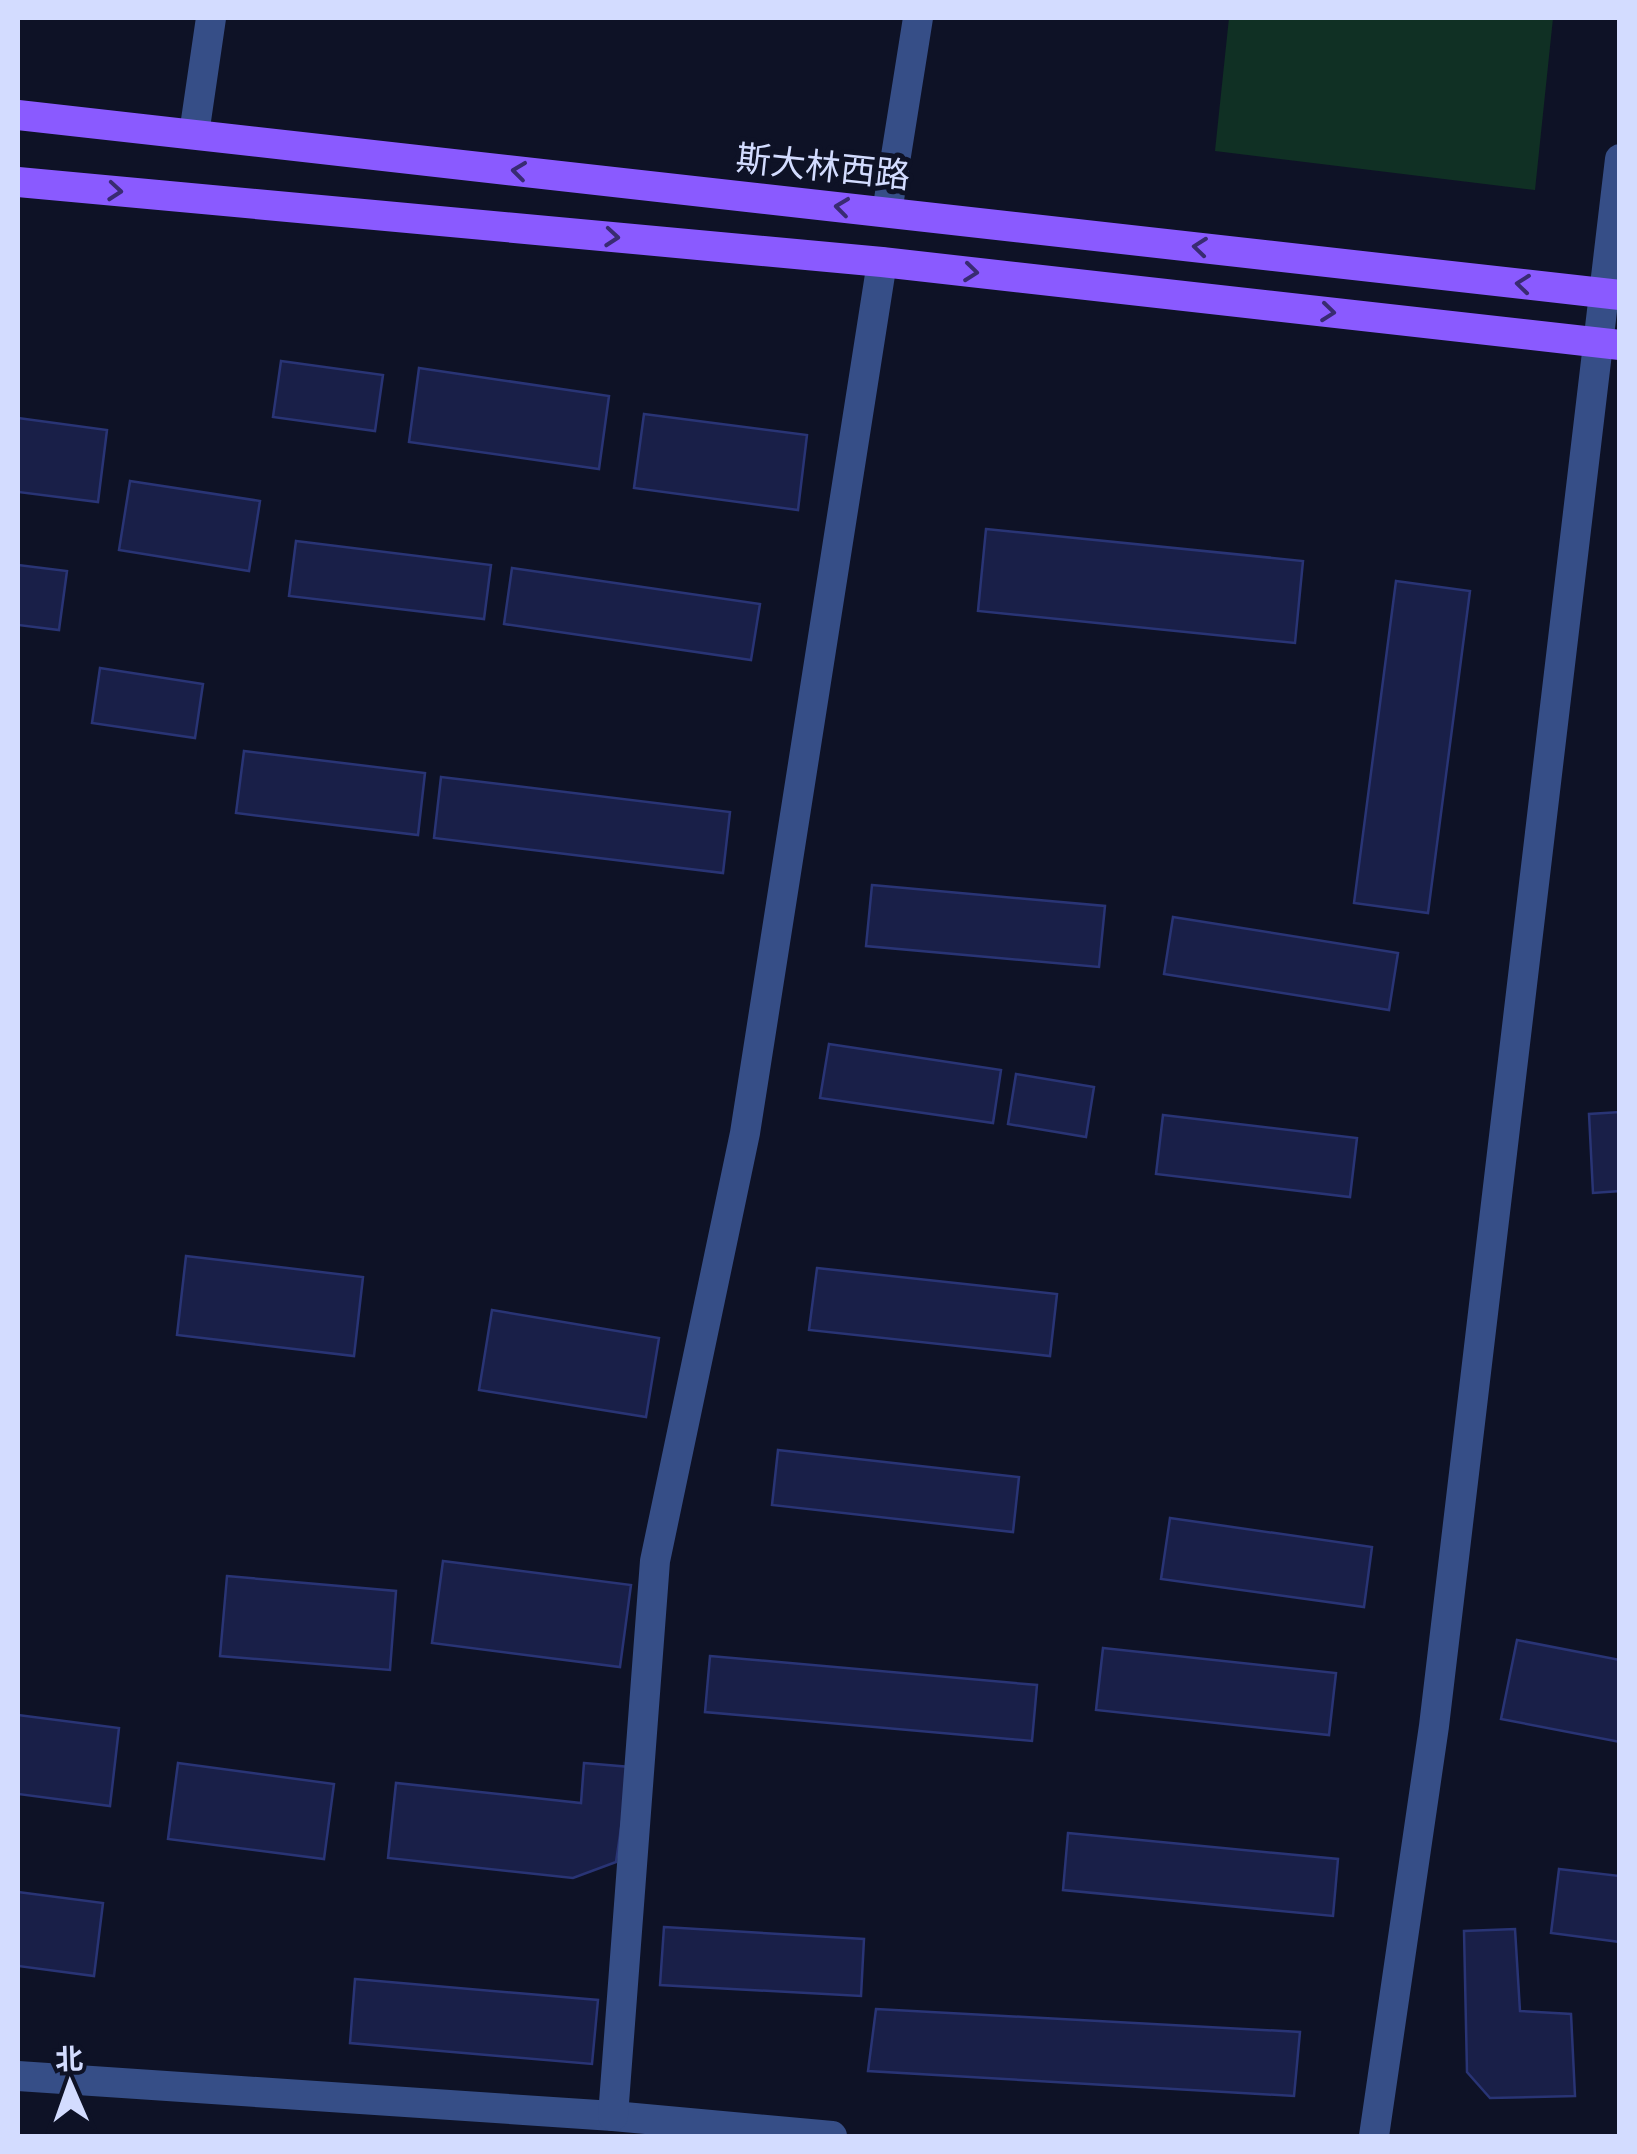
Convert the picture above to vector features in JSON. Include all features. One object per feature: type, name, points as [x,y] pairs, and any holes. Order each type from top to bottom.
[{"type":"main road","name":"斯大林西路","points":[[18,115],[1611,294]]},
{"type":"main road","points":[[18,182],[882,262],[1609,344]]},
{"type":"street","points":[[194,134],[211,18]]},
{"type":"street","points":[[887,212],[918,18]]},
{"type":"street","points":[[1374,2136],[1434,1726],[1609,344],[1620,159]]},
{"type":"street","points":[[613,2116],[656,1561],[745,1133],[882,262]]},
{"type":"street","points":[[18,2076],[613,2116],[832,2136]]},
{"type":"green space","points":[[1229,18],[1553,18],[1535,190],[1215,151]]},
{"type":"building","points":[[281,361],[383,375],[375,431],[273,417]]},
{"type":"building","points":[[419,368],[609,396],[599,469],[409,442]]},
{"type":"building","points":[[644,414],[807,435],[798,510],[634,488]]},
{"type":"building","points":[[18,418],[107,430],[98,502],[18,492]]},
{"type":"building","points":[[130,481],[260,501],[249,571],[119,550]]},
{"type":"building","points":[[986,529],[1303,561],[1295,643],[978,611]]},
{"type":"building","points":[[296,541],[491,565],[484,619],[289,596]]},
{"type":"building","points":[[18,565],[67,571],[59,630],[18,625]]},
{"type":"building","points":[[512,568],[760,604],[751,660],[504,624]]},
{"type":"building","points":[[1396,581],[1470,591],[1428,913],[1354,903]]},
{"type":"building","points":[[100,668],[203,684],[195,738],[92,723]]},
{"type":"building","points":[[244,751],[425,773],[418,835],[236,813]]},
{"type":"building","points":[[441,777],[730,812],[723,873],[434,838]]},
{"type":"building","points":[[872,885],[1105,906],[1099,967],[866,946]]},
{"type":"building","points":[[1173,917],[1398,953],[1389,1010],[1164,974]]},
{"type":"building","points":[[829,1044],[1001,1070],[993,1123],[820,1098]]},
{"type":"building","points":[[1016,1074],[1094,1087],[1086,1137],[1008,1124]]},
{"type":"building","points":[[1620,1112],[1620,1191],[1593,1193],[1589,1114]]},
{"type":"building","points":[[1163,1115],[1357,1138],[1350,1197],[1156,1174]]},
{"type":"building","points":[[186,1256],[363,1277],[354,1356],[177,1335]]},
{"type":"building","points":[[817,1268],[1057,1294],[1050,1356],[809,1330]]},
{"type":"building","points":[[492,1310],[659,1338],[646,1417],[479,1390]]},
{"type":"building","points":[[778,1450],[1019,1477],[1013,1532],[772,1505]]},
{"type":"building","points":[[1170,1518],[1372,1547],[1364,1607],[1161,1579]]},
{"type":"building","points":[[443,1561],[631,1585],[620,1667],[432,1643]]},
{"type":"building","points":[[227,1576],[396,1591],[390,1670],[220,1656]]},
{"type":"building","points":[[1517,1640],[1620,1660],[1620,1742],[1501,1719]]},
{"type":"building","points":[[1103,1648],[1336,1673],[1329,1735],[1096,1710]]},
{"type":"building","points":[[710,1656],[1037,1685],[1032,1741],[705,1712]]},
{"type":"building","points":[[18,1715],[119,1728],[110,1806],[18,1794]]},
{"type":"building","points":[[178,1763],[334,1784],[324,1859],[168,1839]]},
{"type":"building","points":[[584,1763],[630,1767],[616,1862],[573,1878],[388,1858],[396,1783],[581,1803]]},
{"type":"building","points":[[1068,1833],[1338,1859],[1333,1916],[1063,1890]]},
{"type":"building","points":[[1559,1869],[1620,1876],[1620,1942],[1551,1933]]},
{"type":"building","points":[[18,1892],[103,1903],[94,1976],[18,1966]]},
{"type":"building","points":[[664,1927],[864,1939],[861,1996],[660,1985]]},
{"type":"building","points":[[1515,1929],[1520,2011],[1571,2014],[1575,2096],[1490,2098],[1467,2072],[1464,1931]]},
{"type":"building","points":[[355,1979],[598,2000],[592,2064],[350,2043]]},
{"type":"building","points":[[876,2009],[1300,2032],[1294,2096],[868,2071]]}]
